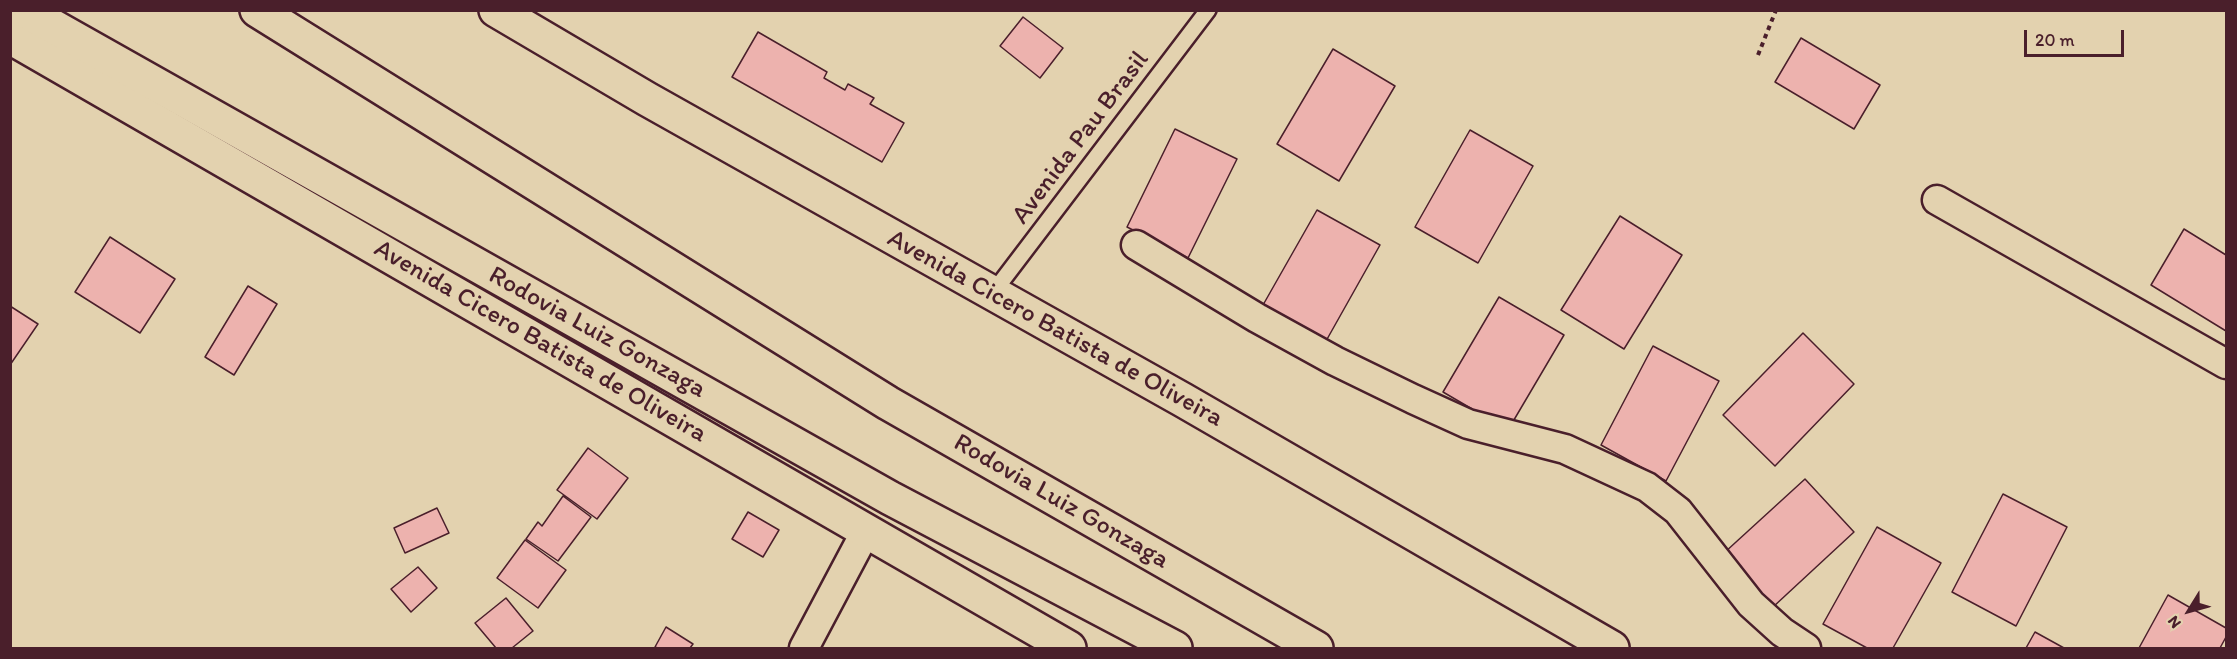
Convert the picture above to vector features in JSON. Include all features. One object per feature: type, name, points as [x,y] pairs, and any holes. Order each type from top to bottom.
[{"type":"main road","name":"Rodovia Luiz Gonzaga","points":[[24,10],[880,492],[1175,648]]},
{"type":"main road","name":"Rodovia Luiz Gonzaga","points":[[257,10],[888,403],[1316,648]]},
{"type":"main road","name":"Avenida Cicero Batista de Oliveira","points":[[496,10],[647,99],[1183,400],[1612,648]]},
{"type":"main road","name":"Avenida Cicero Batista de Oliveira","points":[[10,37],[1069,648]]},
{"type":"street","points":[[1937,200],[2226,364]]},
{"type":"street","points":[[1136,245],[1257,318],[1335,361],[1413,399],[1468,424],[1565,449],[1647,487],[1678,511],[1751,604],[1782,632],[1806,648]]},
{"type":"street","points":[[804,648],[866,531]]},
{"type":"lane","name":"Avenida Pau Brasil","points":[[992,294],[1208,10]]},
{"type":"path","points":[[1758,55],[1776,10]]},
{"type":"building","points":[[1023,17],[1063,48],[1040,78],[1000,46]]},
{"type":"building","points":[[758,32],[827,72],[824,78],[845,90],[848,84],[874,98],[870,104],[904,123],[882,162],[732,77]]},
{"type":"building","points":[[1801,38],[1880,85],[1854,129],[1775,82]]},
{"type":"building","points":[[1333,49],[1395,86],[1339,181],[1277,144]]},
{"type":"building","points":[[1175,129],[1237,159],[1188,258],[1127,227]]},
{"type":"building","points":[[1470,130],[1533,166],[1478,263],[1415,227]]},
{"type":"building","points":[[1317,210],[1380,245],[1326,341],[1263,305]]},
{"type":"building","points":[[1620,216],[1682,255],[1624,349],[1561,310]]},
{"type":"building","points":[[2184,229],[2226,255],[2226,331],[2151,285]]},
{"type":"building","points":[[110,237],[175,279],[140,333],[75,292]]},
{"type":"building","points":[[248,286],[277,304],[234,375],[205,357]]},
{"type":"building","points":[[1499,297],[1564,335],[1508,430],[1443,392]]},
{"type":"building","points":[[10,306],[38,324],[10,365]]},
{"type":"building","points":[[1803,333],[1854,384],[1775,466],[1723,415]]},
{"type":"building","points":[[1653,346],[1719,381],[1666,481],[1601,445]]},
{"type":"building","points":[[588,448],[628,478],[597,519],[557,490]]},
{"type":"building","points":[[1805,479],[1854,532],[1773,607],[1724,553]]},
{"type":"building","points":[[2003,494],[2067,527],[2016,626],[1952,592]]},
{"type":"building","points":[[563,496],[591,517],[558,561],[526,539],[538,522],[542,526]]},
{"type":"building","points":[[437,508],[449,533],[405,553],[394,528]]},
{"type":"building","points":[[748,512],[779,530],[763,557],[732,539]]},
{"type":"building","points":[[1877,527],[1941,563],[1893,648],[1867,648],[1823,624]]},
{"type":"building","points":[[525,540],[566,570],[538,608],[497,578]]},
{"type":"building","points":[[418,567],[437,588],[411,612],[391,589]]},
{"type":"building","points":[[2168,595],[2226,628],[2226,637],[2220,648],[2139,648]]},
{"type":"building","points":[[506,598],[533,631],[512,648],[496,648],[475,623]]},
{"type":"building","points":[[666,627],[693,644],[690,648],[655,647]]},
{"type":"building","points":[[2035,632],[2064,648],[2026,648]]}]
